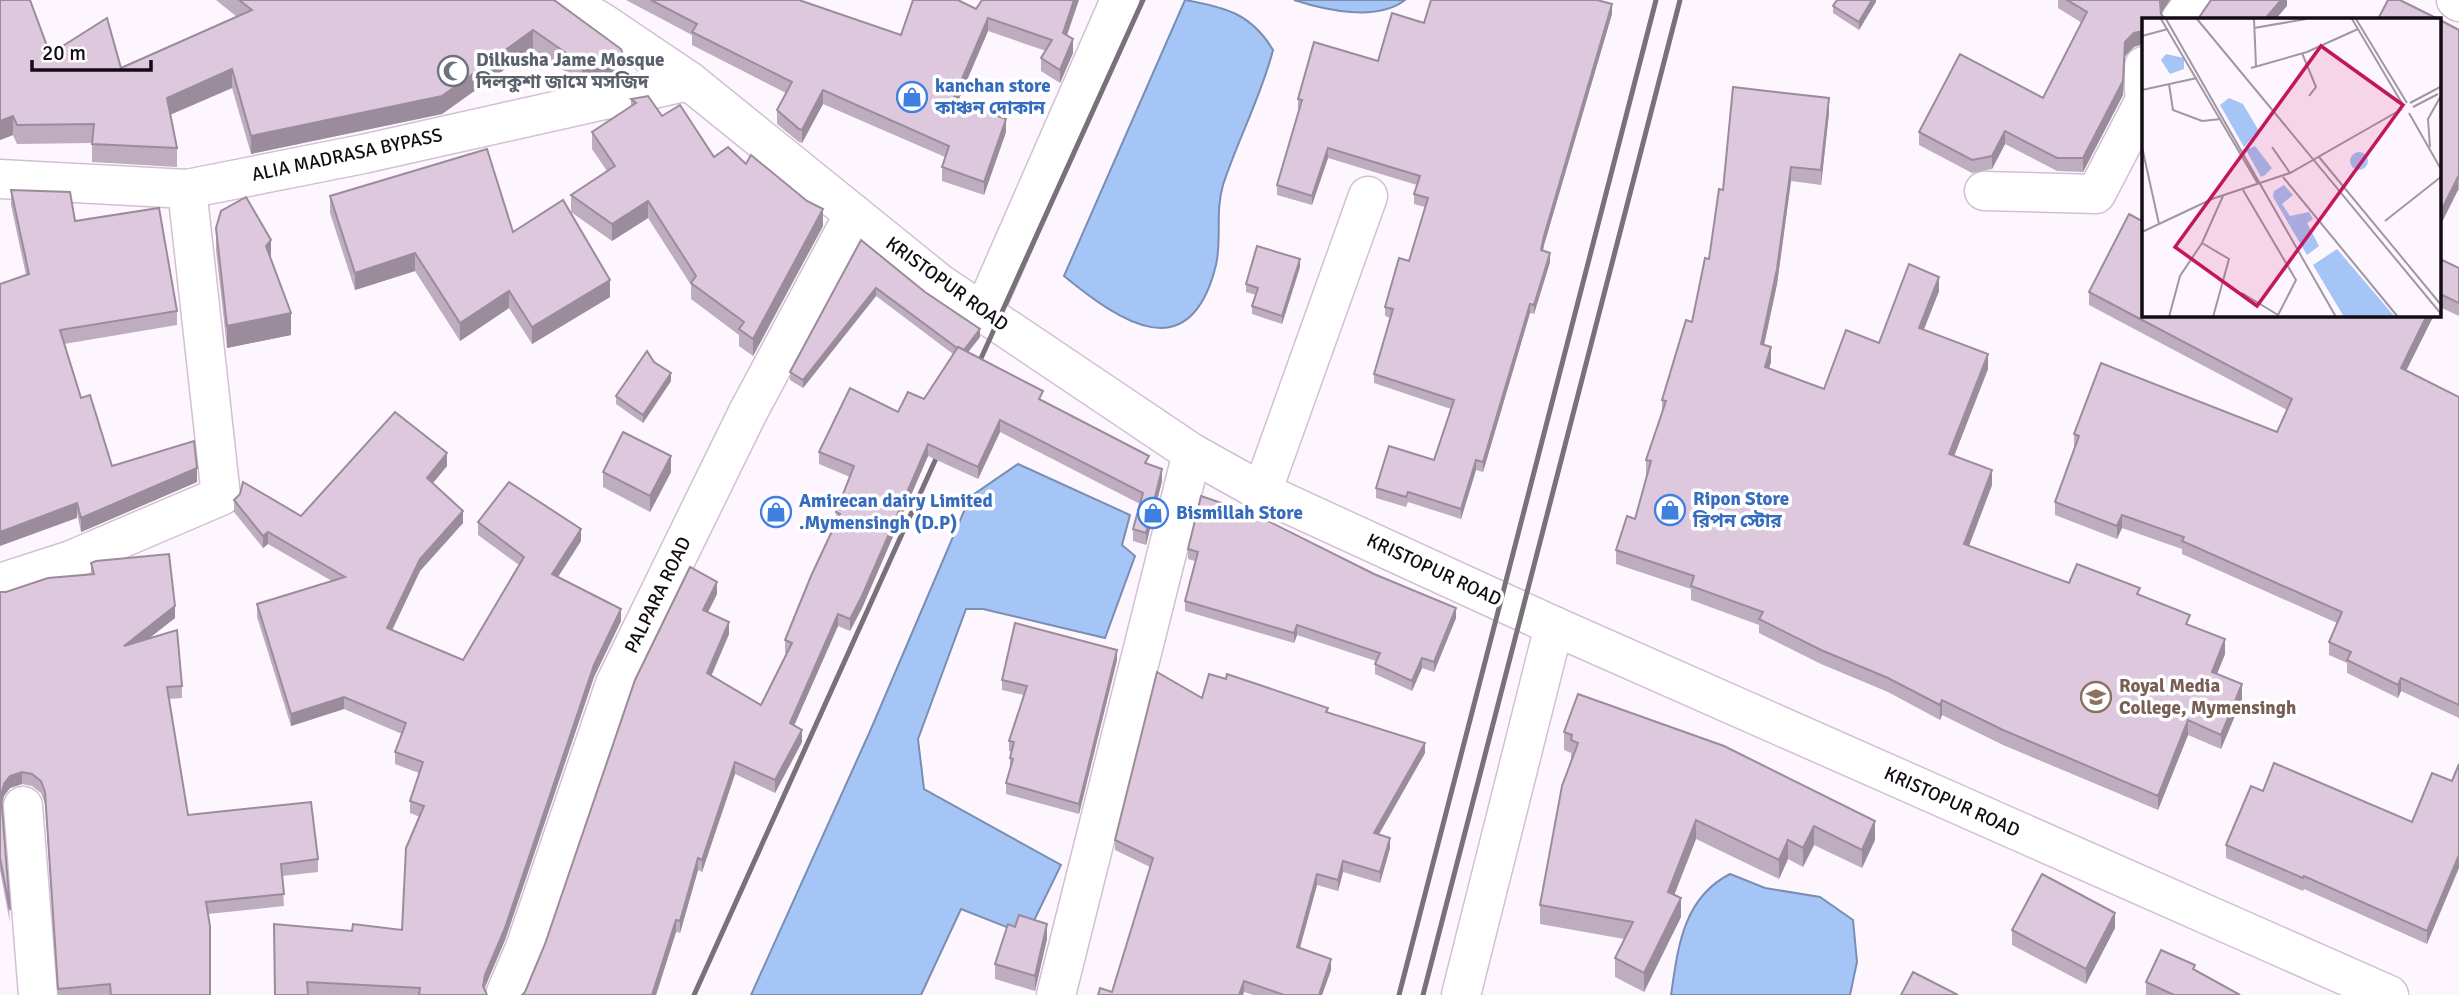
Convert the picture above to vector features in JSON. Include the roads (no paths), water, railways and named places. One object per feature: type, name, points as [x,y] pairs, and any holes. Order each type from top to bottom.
[{"type":"street","name":"KRISTOPUR ROAD","points":[[563,0],[600,20],[689,81],[939,283],[1192,453],[1262,492],[1554,625],[2389,995]]},
{"type":"street","points":[[983,313],[1120,0]]},
{"type":"street","points":[[2182,18],[2196,0]]},
{"type":"street","name":"ALIA MADRASA BYPASS","points":[[0,179],[187,189],[363,154],[689,81]]},
{"type":"street","points":[[1984,191],[2096,194],[2142,106]]},
{"type":"street","points":[[0,583],[71,560],[222,496],[187,189]]},
{"type":"street","points":[[1262,492],[1368,196]]},
{"type":"street","name":"PALPARA ROAD","points":[[505,995],[525,948],[615,684],[747,414],[854,214]]},
{"type":"street","points":[[1056,995],[1192,453]]},
{"type":"street","points":[[1461,995],[1554,625]]},
{"type":"street","points":[[23,806],[38,995]]},
{"type":"water","points":[[1185,0],[1224,9],[1246,20],[1273,50],[1223,185],[1219,205],[1218,255],[1204,298],[1189,317],[1171,327],[1151,327],[1108,308],[1064,276]]},
{"type":"water","points":[[1294,0],[1405,0],[1380,11],[1351,12]]},
{"type":"water","points":[[1018,464],[1130,515],[1122,545],[1135,556],[1105,638],[983,609],[966,609],[918,739],[924,789],[1061,865],[1027,935],[961,909],[921,995],[751,995],[871,729],[970,497]]},
{"type":"water","points":[[1730,874],[1765,888],[1820,897],[1853,920],[1857,962],[1850,995],[1671,995],[1680,942],[1693,910],[1714,884]]},
{"type":"railway","points":[[973,376],[1143,0]]},
{"type":"railway","points":[[1399,995],[1656,0]]},
{"type":"railway","points":[[1423,995],[1680,0]]},
{"type":"railway","points":[[694,995],[943,443]]},
{"type":"place","name":"Dilkusha Jame Mosque দিলকুশা জামে মসজিদ","points":[[453,71]]},
{"type":"place","name":"kanchan store কাঞ্চন দোকান","points":[[912,97]]},
{"type":"place","name":"Ripon Store রিপন স্টোর","points":[[1670,510]]},
{"type":"place","name":"Amirecan dairy Limited .Mymensingh (D.P)","points":[[776,512]]},
{"type":"place","name":"Bismillah Store","points":[[1153,513]]},
{"type":"place","name":"Royal Media College, Mymensingh","points":[[2096,697]]}]
